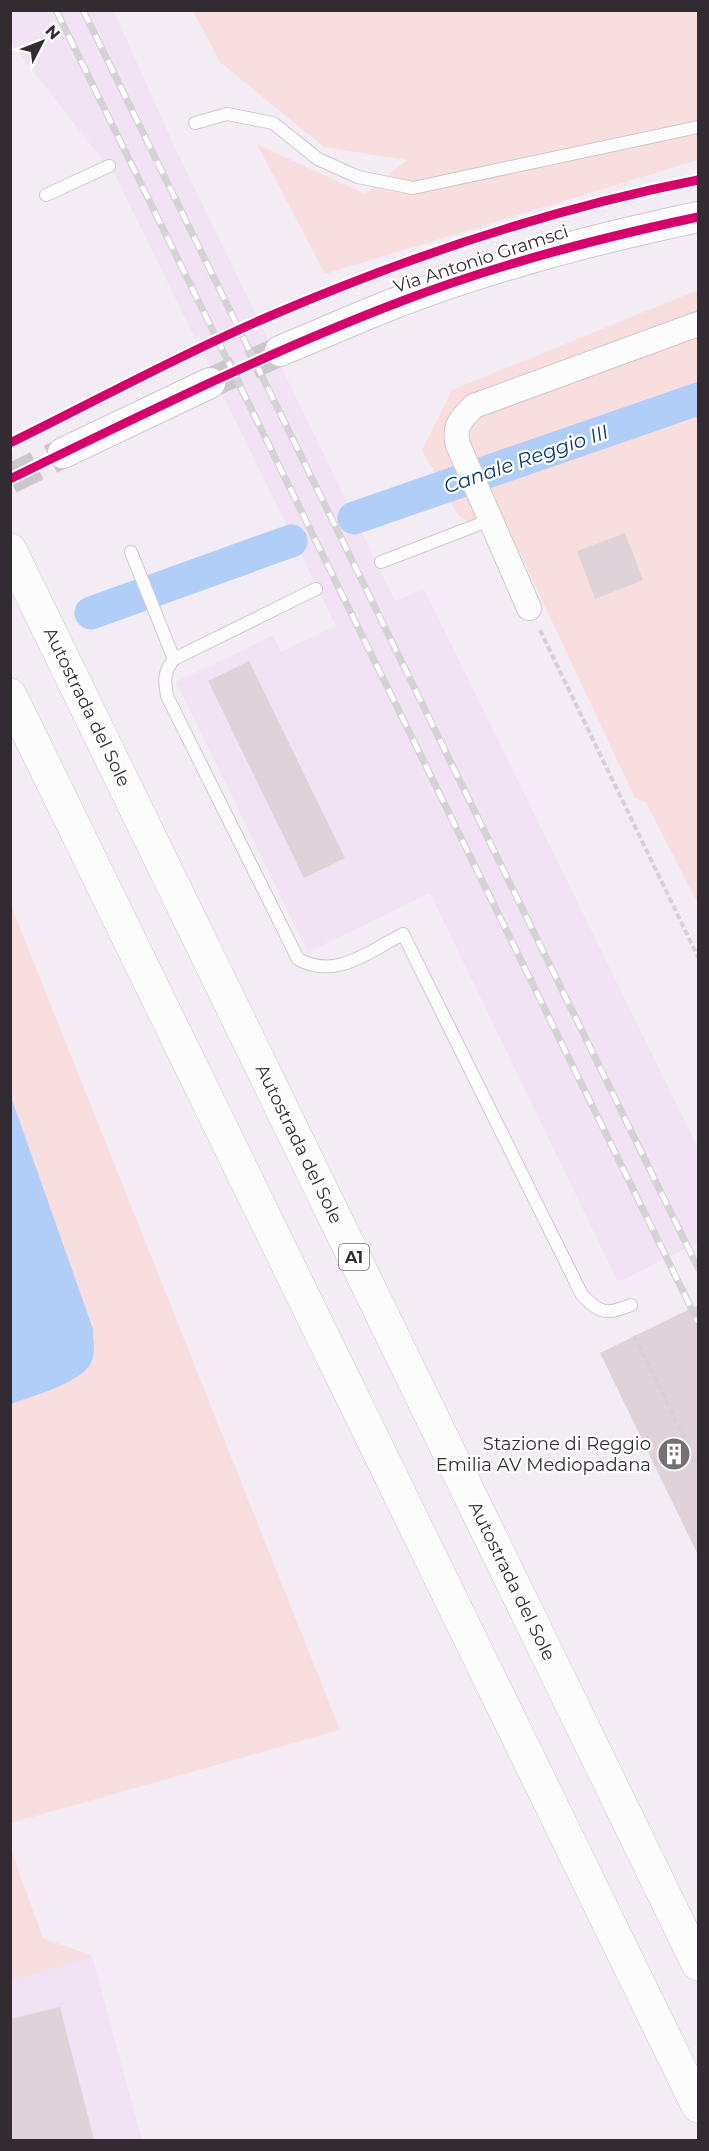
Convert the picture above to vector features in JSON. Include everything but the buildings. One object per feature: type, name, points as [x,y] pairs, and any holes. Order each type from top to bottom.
[{"type":"highway","name":"Autostrada del Sole","points":[[10,550],[699,1964]]},
{"type":"highway","points":[[10,695],[699,2106]]},
{"type":"street","name":"Via Antonio Gramsci","points":[[280,351],[404,300],[470,278],[564,249],[699,217]]},
{"type":"street","points":[[529,608],[458,445],[455,434],[458,422],[474,406],[699,324]]},
{"type":"street","points":[[63,453],[210,383]]},
{"type":"lane","points":[[195,123],[227,114],[273,123],[318,159],[358,177],[413,188],[699,127]]},
{"type":"lane","points":[[46,195],[109,166]]},
{"type":"lane","points":[[381,562],[486,512]]},
{"type":"lane","points":[[131,552],[174,659]]},
{"type":"lane","points":[[316,589],[174,659],[164,678],[167,696],[298,959],[310,966],[327,969],[346,963],[403,934],[582,1295],[595,1308],[612,1313],[631,1305]]},
{"type":"path","points":[[529,608],[699,957]]},
{"type":"path","points":[[634,1336],[699,1467]]},
{"type":"shaded area","points":[[11,11],[114,11],[176,150],[395,601],[424,589],[698,1148],[698,1242],[618,1282],[430,893],[308,952],[176,682],[273,635],[281,652],[336,626],[116,177],[11,43]]},
{"type":"shaded area","points":[[193,11],[698,11],[698,160],[325,274],[257,144],[365,194],[407,160],[324,147],[220,62]]},
{"type":"shaded area","points":[[698,290],[698,904],[646,802],[635,798],[520,553],[458,515],[422,450],[452,390]]},
{"type":"shaded area","points":[[10,903],[340,1730],[11,1823],[10,1823]]},
{"type":"shaded area","points":[[10,1847],[43,1938],[92,1956],[11,1981]]},
{"type":"shaded area","points":[[92,1956],[142,2140],[11,2140],[11,1981]]},
{"type":"water","points":[[11,1097],[93,1329],[94,1347],[89,1366],[71,1381],[11,1404]]},
{"type":"waterway","name":"Canale Reggio III","points":[[354,518],[698,399]]},
{"type":"waterway","name":"Canale Reggio III","points":[[91,613],[291,541]]},
{"type":"tunnel","points":[[210,383],[280,351]]},
{"type":"tunnel","points":[[10,479],[63,453]]},
{"type":"railway","points":[[56,10],[698,1322]]},
{"type":"railway","points":[[83,10],[698,1268]]},
{"type":"cycle path","points":[[10,443],[231,333],[369,276],[422,256],[532,221],[698,180]]},
{"type":"cycle path","points":[[10,479],[253,363],[402,301],[475,275],[549,253],[698,217]]},
{"type":"place","name":"Stazione di Reggio Emilia AV Mediopadana","points":[[674,1454]]}]
